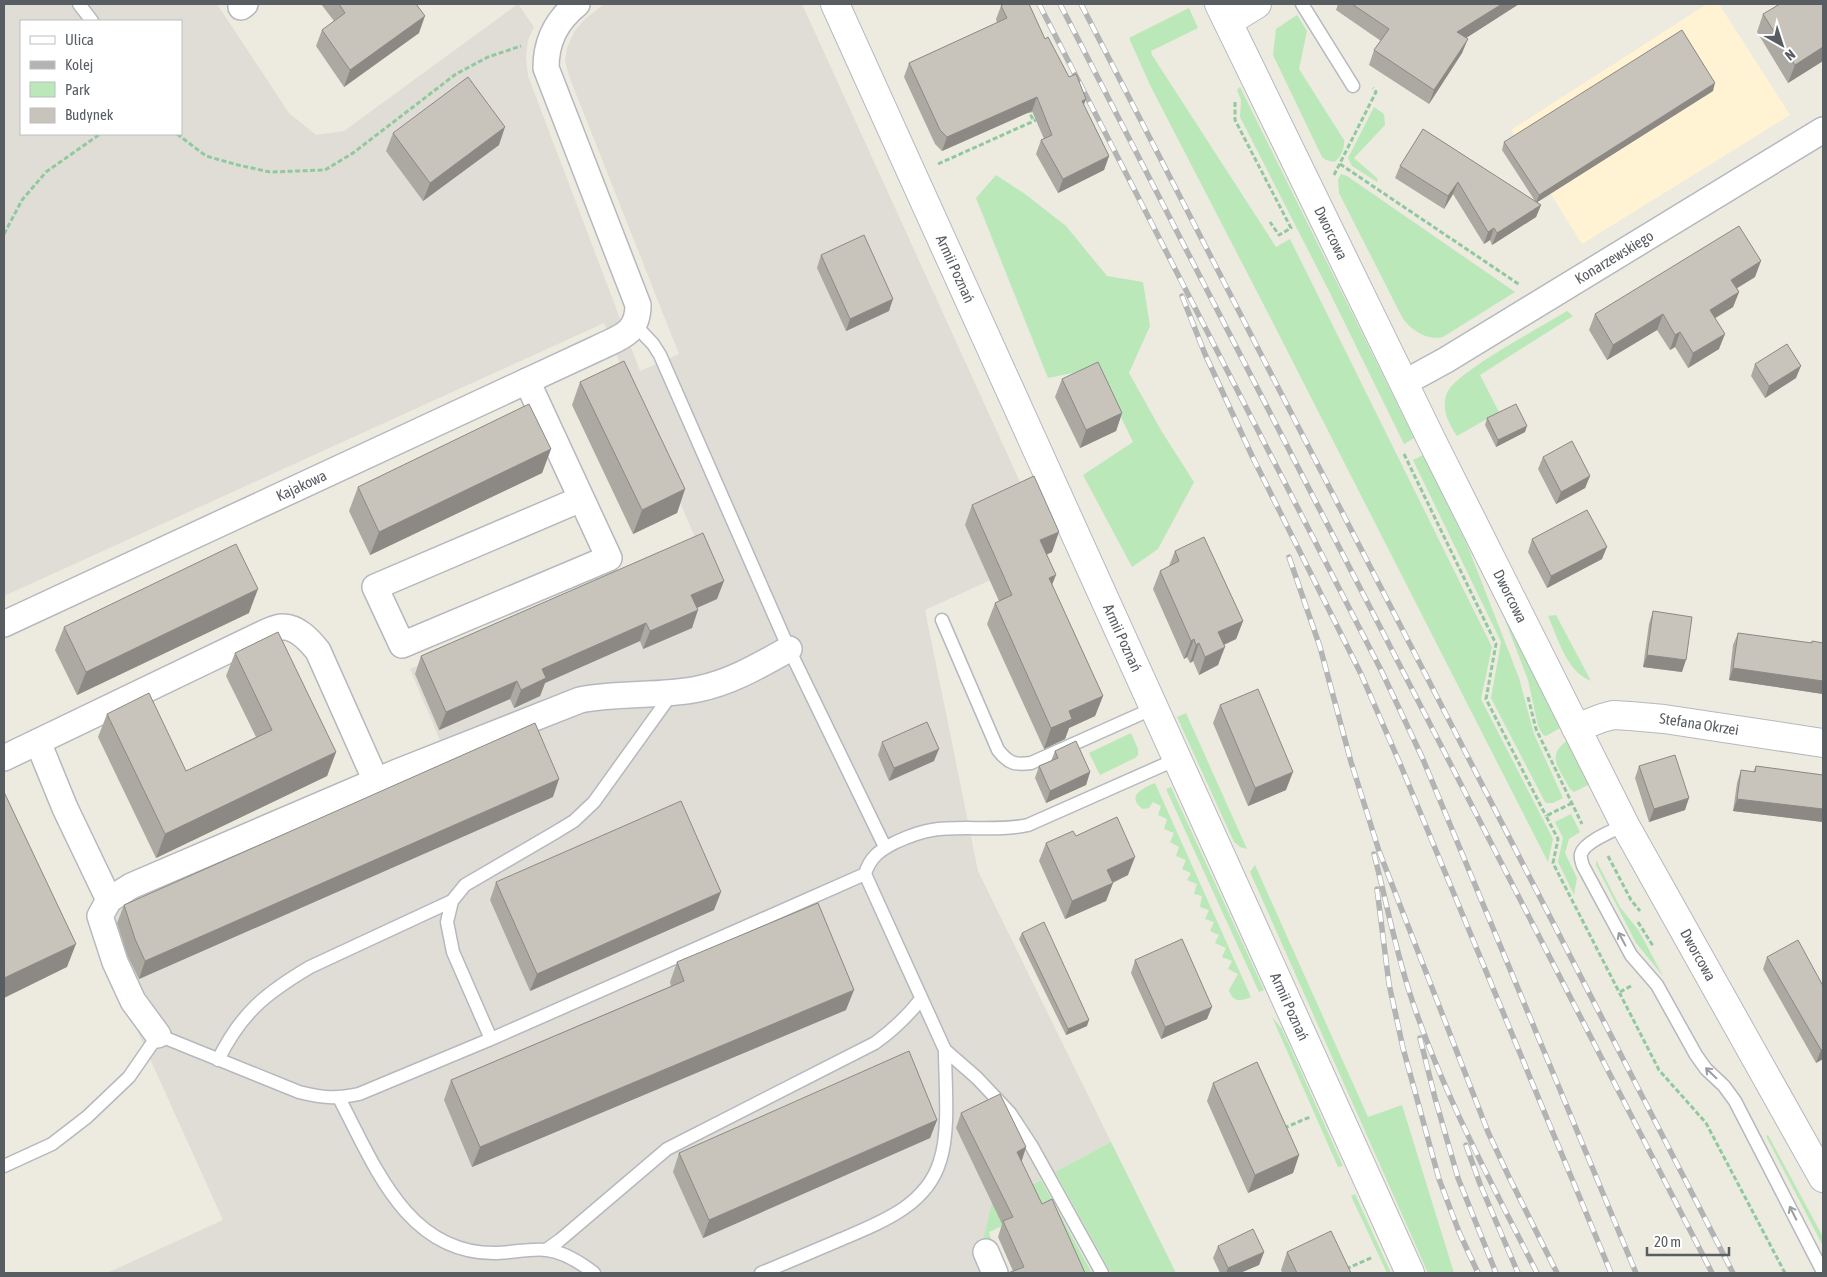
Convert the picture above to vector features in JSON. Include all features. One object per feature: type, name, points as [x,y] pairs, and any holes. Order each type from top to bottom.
[{"type":"street","points":[[577,4],[566,12],[556,25],[549,43],[546,68],[638,306],[638,316],[635,325]]},
{"type":"street","name":"Armii Poznań","points":[[834,4],[1410,1273]]},
{"type":"street","points":[[1224,13],[1257,4]]},
{"type":"street","name":"Dworcowa","points":[[1224,13],[1404,383],[1625,825],[1823,1178]]},
{"type":"street","name":"Konarzewskiego","points":[[1404,383],[1446,360],[1823,130]]},
{"type":"street","name":"Kajakowa","points":[[4,624],[598,348],[628,332],[635,325]]},
{"type":"street","points":[[526,381],[609,558],[402,645],[375,587],[581,499]]},
{"type":"street","points":[[4,758],[266,632],[283,627],[296,631],[310,640],[318,651],[376,781]]},
{"type":"street","points":[[158,1035],[133,1001],[115,962],[100,916],[109,900],[131,886],[376,781],[580,700],[600,696],[673,692],[720,683],[745,673],[789,648]]},
{"type":"street","name":"Stefana Okrzei","points":[[1576,728],[1614,715],[1664,719],[1823,743]]},
{"type":"street","points":[[38,742],[65,808],[109,900]]},
{"type":"lane","points":[[79,4],[91,20]]},
{"type":"lane","points":[[1302,4],[1353,86]]},
{"type":"lane","points":[[635,325],[653,344],[660,355],[789,648],[885,847]]},
{"type":"lane","points":[[942,620],[998,750],[1011,762],[1031,763],[1154,708]]},
{"type":"lane","points":[[491,1039],[453,952],[447,922],[452,901],[464,885],[522,853],[574,821],[583,813],[594,802],[673,692]]},
{"type":"lane","points":[[1102,1273],[1039,1160],[1010,1113],[977,1078],[945,1050],[865,874],[868,864],[875,854],[885,847],[910,836],[931,830],[953,828],[1012,829],[1028,825],[1177,759]]},
{"type":"lane","points":[[1625,825],[1598,838],[1581,852],[1580,858],[1631,955],[1657,985],[1696,1055],[1706,1069],[1724,1086],[1735,1102],[1823,1272]]},
{"type":"lane","points":[[4,1166],[52,1144],[87,1118],[129,1077],[158,1035],[298,1092],[313,1096],[339,1098],[359,1094],[491,1039],[865,874]]},
{"type":"lane","points":[[218,1060],[229,1038],[251,1009],[291,978],[310,967],[452,901]]},
{"type":"lane","points":[[546,1250],[667,1149],[875,1043],[902,1022],[921,999]]},
{"type":"lane","points":[[761,1273],[891,1218],[915,1200],[934,1179],[945,1140],[945,1050]]},
{"type":"lane","points":[[339,1098],[380,1174],[400,1206],[415,1223],[428,1232],[462,1250],[493,1253],[546,1250],[557,1252],[594,1273]]},
{"type":"path","points":[[178,135],[206,156],[238,165],[270,172],[325,170],[353,153],[456,74],[488,57],[524,45],[549,43]]},
{"type":"path","points":[[1332,178],[1376,92],[1371,84]]},
{"type":"path","points":[[1235,99],[1235,120],[1291,228],[1279,235],[1270,222]]},
{"type":"path","points":[[932,167],[1035,121],[1029,112],[1037,108]]},
{"type":"path","points":[[4,234],[22,200],[46,172],[99,135]]},
{"type":"path","points":[[1340,164],[1526,290]]},
{"type":"path","points":[[1404,454],[1496,644],[1486,699],[1558,838],[1553,863],[1659,1070],[1706,1123],[1785,1273]]},
{"type":"path","points":[[1546,816],[1572,803]]},
{"type":"path","points":[[1276,1132],[1311,1116]]},
{"type":"path","points":[[1339,1272],[1374,1256]]},
{"type":"shaded area","points":[[4,4],[217,4],[289,113],[316,135],[344,131],[518,4],[534,27],[528,40],[526,58],[528,76],[640,371],[679,354],[569,76],[565,61],[567,48],[574,32],[584,20],[604,4],[802,4],[1052,552],[925,610],[978,871],[1111,1142],[991,1206],[984,1273],[107,1273],[223,1220],[88,922],[452,769],[410,669],[698,544],[604,323],[4,596]]},
{"type":"shaded area","points":[[1707,4],[1719,4],[1790,115],[1582,244],[1511,130]]},
{"type":"green space","points":[[1189,8],[1198,28],[1151,51],[1152,55],[1276,247],[1290,239],[1492,647],[1481,699],[1553,839],[1548,862],[1151,87],[1129,38]]},
{"type":"green space","points":[[1297,15],[1307,31],[1299,69],[1344,140],[1342,153],[1334,162],[1322,157],[1273,55],[1276,29]]},
{"type":"green space","points":[[1240,87],[1414,438],[1404,444],[1330,293],[1240,117],[1241,100],[1237,90]]},
{"type":"green space","points":[[1374,107],[1384,114],[1385,125],[1354,158],[1378,179],[1377,182],[1352,166],[1348,158]]},
{"type":"green space","points":[[1341,174],[1347,176],[1515,292],[1443,337],[1426,336],[1415,330],[1402,317],[1339,193],[1338,180]]},
{"type":"green space","points":[[996,175],[1025,194],[1066,226],[1107,276],[1143,282],[1150,326],[1129,373],[1162,432],[1194,482],[1158,549],[1132,567],[1083,475],[1133,442],[1097,368],[1048,378],[976,198]]},
{"type":"green space","points":[[1567,311],[1573,316],[1480,375],[1499,412],[1457,436],[1445,410],[1445,399],[1453,384],[1482,362]]},
{"type":"green space","points":[[1423,455],[1468,547],[1519,678],[1534,734],[1563,798],[1553,803],[1546,803],[1544,800],[1491,698],[1501,642],[1413,460]]},
{"type":"green space","points":[[1497,599],[1560,724],[1560,728],[1546,736],[1543,735],[1538,726],[1528,680]]},
{"type":"green space","points":[[1556,615],[1591,681],[1575,670],[1559,644],[1548,616]]},
{"type":"green space","points":[[1186,713],[1247,849],[1240,847],[1234,842],[1177,717]]},
{"type":"green space","points":[[1131,733],[1138,749],[1138,755],[1100,775],[1089,753]]},
{"type":"green space","points":[[1567,741],[1590,784],[1574,792],[1570,789],[1556,763],[1557,752]]},
{"type":"green space","points":[[1155,783],[1251,997],[1238,1000],[1230,994],[1229,990],[1238,974],[1228,969],[1232,961],[1222,957],[1226,948],[1215,943],[1219,935],[1210,931],[1214,922],[1205,919],[1209,910],[1200,907],[1202,896],[1194,894],[1197,884],[1187,880],[1191,873],[1182,869],[1186,860],[1176,856],[1179,847],[1170,842],[1174,833],[1164,829],[1167,819],[1158,815],[1161,806],[1153,802],[1149,808],[1143,809],[1136,800],[1136,796],[1141,790]]},
{"type":"green space","points":[[1171,787],[1264,990],[1259,992],[1166,789]]},
{"type":"green space","points":[[1571,814],[1580,832],[1569,839],[1565,853],[1577,878],[1574,895],[1558,862],[1563,838],[1555,822]]},
{"type":"green space","points":[[1596,860],[1620,907],[1639,931],[1663,976],[1636,943],[1596,865]]},
{"type":"green space","points":[[1255,865],[1368,1117],[1402,1105],[1454,1273],[1428,1273],[1250,872]]},
{"type":"green space","points":[[1272,1017],[1282,1029],[1343,1166],[1338,1167]]},
{"type":"green space","points":[[1768,1135],[1823,1237],[1823,1246],[1766,1136]]},
{"type":"green space","points":[[1111,1142],[1176,1273],[1111,1273],[1055,1172]]},
{"type":"green space","points":[[1041,1180],[1092,1273],[1078,1273],[1047,1205],[989,1232],[993,1245],[981,1250],[991,1206]]},
{"type":"green space","points":[[1355,1194],[1391,1273],[1387,1273],[1351,1196]]},
{"type":"building","points":[[339,4],[416,4],[425,16],[350,70],[322,30],[345,13]]},
{"type":"building","points":[[1004,4],[1029,4],[1045,39],[1048,37],[1069,77],[1076,74],[1086,99],[1082,101],[1109,156],[1063,179],[1041,140],[1052,135],[1037,97],[947,137],[940,130],[909,63],[1007,18],[1001,6]]},
{"type":"building","points":[[1352,4],[1502,4],[1457,32],[1468,39],[1434,90],[1374,50],[1389,29]]},
{"type":"building","points":[[1780,4],[1823,4],[1823,47],[1795,65],[1763,14]]},
{"type":"building","points":[[1682,30],[1715,83],[1539,195],[1504,142]]},
{"type":"building","points":[[468,77],[505,127],[430,183],[393,133]]},
{"type":"building","points":[[1423,129],[1541,205],[1497,233],[1494,228],[1488,232],[1458,182],[1448,196],[1400,166]]},
{"type":"building","points":[[1739,226],[1761,261],[1731,280],[1739,292],[1710,310],[1725,334],[1693,353],[1680,332],[1675,335],[1663,314],[1613,345],[1595,314]]},
{"type":"building","points":[[864,235],[893,299],[850,319],[821,255]]},
{"type":"building","points":[[1787,344],[1801,366],[1769,386],[1755,364]]},
{"type":"building","points":[[624,361],[685,489],[642,510],[580,382]]},
{"type":"building","points":[[1098,362],[1122,413],[1086,430],[1062,379]]},
{"type":"building","points":[[529,404],[551,449],[379,532],[358,487]]},
{"type":"building","points":[[1516,404],[1527,426],[1498,440],[1487,418]]},
{"type":"building","points":[[1572,441],[1590,476],[1561,492],[1543,457]]},
{"type":"building","points":[[1034,476],[1059,532],[1040,540],[1056,575],[1049,578],[1103,696],[1069,711],[1072,719],[1051,728],[995,603],[1012,595],[972,505]]},
{"type":"building","points":[[1587,510],[1607,547],[1551,576],[1532,539]]},
{"type":"building","points":[[703,533],[724,581],[691,595],[698,610],[650,631],[646,623],[542,669],[546,678],[521,690],[517,681],[446,712],[421,656]]},
{"type":"building","points":[[1204,537],[1243,621],[1218,632],[1225,647],[1205,657],[1199,643],[1196,645],[1194,639],[1191,641],[1160,571],[1179,561],[1175,551]]},
{"type":"building","points":[[236,544],[258,589],[86,672],[64,627]]},
{"type":"building","points":[[1653,611],[1692,617],[1686,660],[1647,655]]},
{"type":"building","points":[[278,632],[336,752],[165,834],[107,714],[149,693],[186,771],[272,730],[235,653]]},
{"type":"building","points":[[1738,633],[1823,643],[1823,681],[1733,668]]},
{"type":"building","points":[[1258,689],[1293,772],[1255,788],[1220,705]]},
{"type":"building","points":[[927,722],[939,749],[894,768],[882,742]]},
{"type":"building","points":[[535,723],[559,779],[145,961],[135,939],[124,905]]},
{"type":"building","points":[[1076,741],[1090,772],[1050,791],[1039,766],[1058,758],[1055,751]]},
{"type":"building","points":[[1675,755],[1689,798],[1654,809],[1639,766]]},
{"type":"building","points":[[1756,766],[1823,775],[1823,809],[1737,799],[1741,770],[1755,772]]},
{"type":"building","points":[[4,792],[76,944],[4,978]]},
{"type":"building","points":[[681,801],[721,892],[537,974],[496,882]]},
{"type":"building","points":[[1117,817],[1135,857],[1107,870],[1113,883],[1072,901],[1046,843],[1073,831],[1076,836]]},
{"type":"building","points":[[818,903],[854,990],[480,1147],[451,1080],[684,981],[677,962]]},
{"type":"building","points":[[1044,922],[1089,1020],[1068,1029],[1022,933]]},
{"type":"building","points":[[1182,939],[1212,1007],[1165,1027],[1135,960]]},
{"type":"building","points":[[1798,940],[1823,986],[1823,1049],[1821,1050],[1767,957]]},
{"type":"building","points":[[909,1051],[937,1120],[709,1220],[679,1153]]},
{"type":"building","points":[[1257,1062],[1299,1155],[1255,1175],[1213,1083]]},
{"type":"building","points":[[1000,1094],[1026,1147],[1017,1152],[1042,1204],[1052,1199],[1085,1273],[1008,1273],[1024,1267],[1003,1221],[1013,1217],[961,1113]]},
{"type":"building","points":[[1253,1229],[1264,1252],[1228,1268],[1218,1246]]},
{"type":"building","points":[[1331,1231],[1351,1273],[1297,1273],[1287,1252]]},
{"type":"railway","points":[[1039,4],[1381,670],[1422,757],[1636,1273]]},
{"type":"railway","points":[[1060,4],[1712,1273]]},
{"type":"railway","points":[[1081,4],[1733,1273]]},
{"type":"railway","points":[[1182,296],[1205,354],[1253,458],[1361,674],[1611,1273]]},
{"type":"railway","points":[[1289,557],[1320,647],[1351,762],[1379,851],[1488,1132],[1557,1273]]},
{"type":"railway","points":[[1374,854],[1410,994],[1437,1066],[1468,1136],[1537,1273]]},
{"type":"railway","points":[[1377,889],[1389,984],[1403,1048],[1439,1179],[1459,1232],[1478,1273]]},
{"type":"railway","points":[[1420,1038],[1458,1178],[1496,1273]]},
{"type":"railway","points":[[1466,1145],[1480,1184],[1518,1273]]}]
